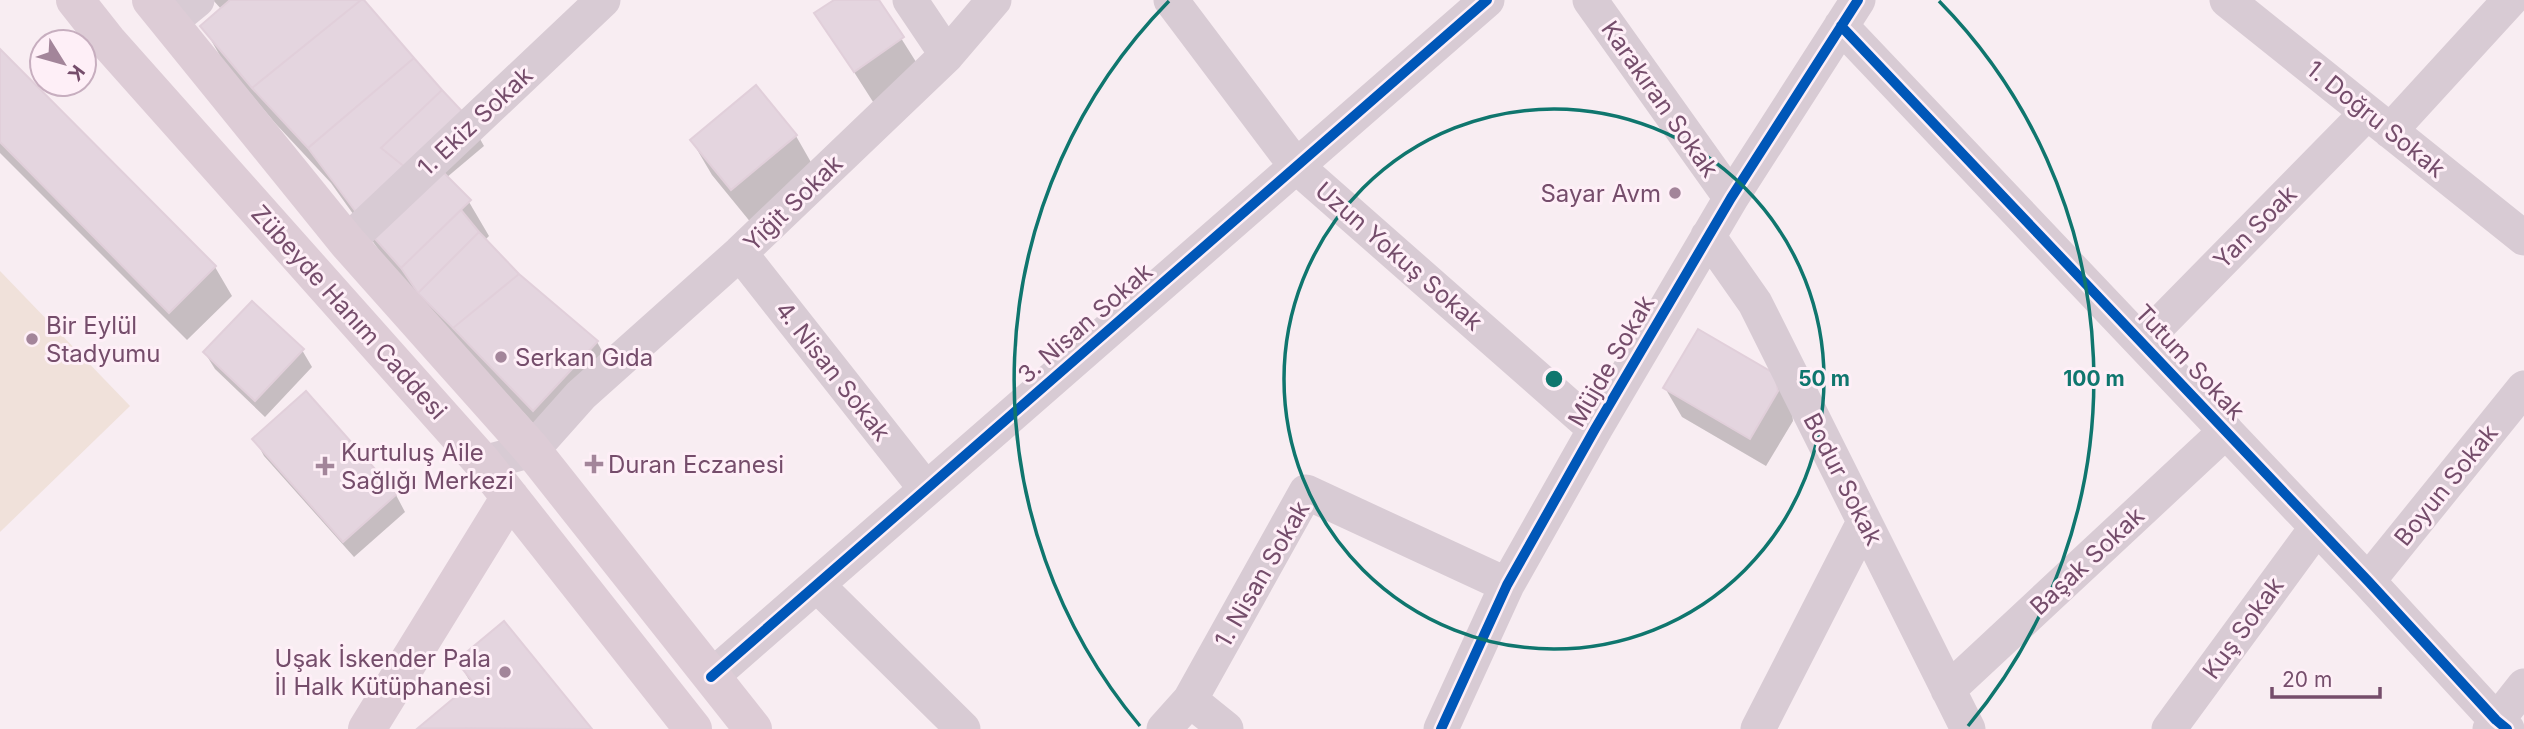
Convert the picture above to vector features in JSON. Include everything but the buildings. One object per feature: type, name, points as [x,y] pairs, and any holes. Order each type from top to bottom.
[{"type":"main road","name":"Zübeyde Hanım Caddesi","points":[[75,0],[109,43],[483,463],[693,729]]},
{"type":"main road","name":"Zübeyde Hanım Caddesi","points":[[172,8],[347,242],[521,439],[753,729]]},
{"type":"main road","points":[[367,729],[510,496]]},
{"type":"street","name":"1. Ekiz Sokak","points":[[347,242],[603,0]]},
{"type":"street","points":[[910,0],[947,55]]},
{"type":"street","name":"Yiğit Sokak","points":[[521,439],[581,395],[740,253],[947,55],[994,0]]},
{"type":"street","name":"Uzun Yokuş Sokak","points":[[1171,0],[1296,166],[1595,429]]},
{"type":"street","name":"3. Nisan Sokak","points":[[711,677],[1487,0]]},
{"type":"street","name":"Karakıran Sokak","points":[[1590,0],[1731,198]]},
{"type":"street","name":"1. Doğru Sokak","points":[[2227,0],[2524,238]]},
{"type":"street","name":"Yan Soak","points":[[2142,342],[2510,0]]},
{"type":"street","name":"Müjde Sokak","points":[[1441,729],[1507,585],[1708,236],[1847,9]]},
{"type":"street","name":"Tutum Sokak","points":[[1847,9],[2142,342],[2368,581],[2497,726]]},
{"type":"street","name":"Bodur Sokak","points":[[1708,236],[1755,303],[1968,729]]},
{"type":"street","name":"4. Nisan Sokak","points":[[740,253],[926,489]]},
{"type":"street","name":"Boyun Sokak","points":[[2368,581],[2524,388]]},
{"type":"street","name":"Başak Sokak","points":[[1948,690],[2226,431]]},
{"type":"street","points":[[483,463],[521,439]]},
{"type":"street","name":"1. Nisan Sokak","points":[[1164,729],[1190,700],[1306,492],[1507,585]]},
{"type":"street","points":[[1758,729],[1864,522]]},
{"type":"street","name":"Kuş Sokak","points":[[2169,729],[2317,527]]},
{"type":"street","points":[[817,585],[963,729]]},
{"type":"street","points":[[2497,726],[2524,686]]},
{"type":"street","points":[[1190,700],[1226,729]]},
{"type":"shaded area","name":"Bir Eylül Stadyumu","points":[[0,271],[130,406],[0,532]]},
{"type":"cycle path","points":[[711,677],[1487,0]]},
{"type":"cycle path","points":[[1441,729],[1507,585],[1595,429],[1731,198],[1858,0]]},
{"type":"cycle path","points":[[1841,26],[2507,729]]},
{"type":"place","name":"Sayar Avm","points":[[1675,193]]},
{"type":"place","name":"Bir Eylül Stadyumu","points":[[32,339]]},
{"type":"place","name":"Serkan Gıda","points":[[501,357]]},
{"type":"place","name":"Duran Eczanesi","points":[[594,464]]},
{"type":"place","name":"Kurtuluş Aile Sağlığı Merkezi","points":[[325,466]]},
{"type":"place","name":"Uşak İskender Pala İl Halk Kütüphanesi","points":[[505,672]]}]
